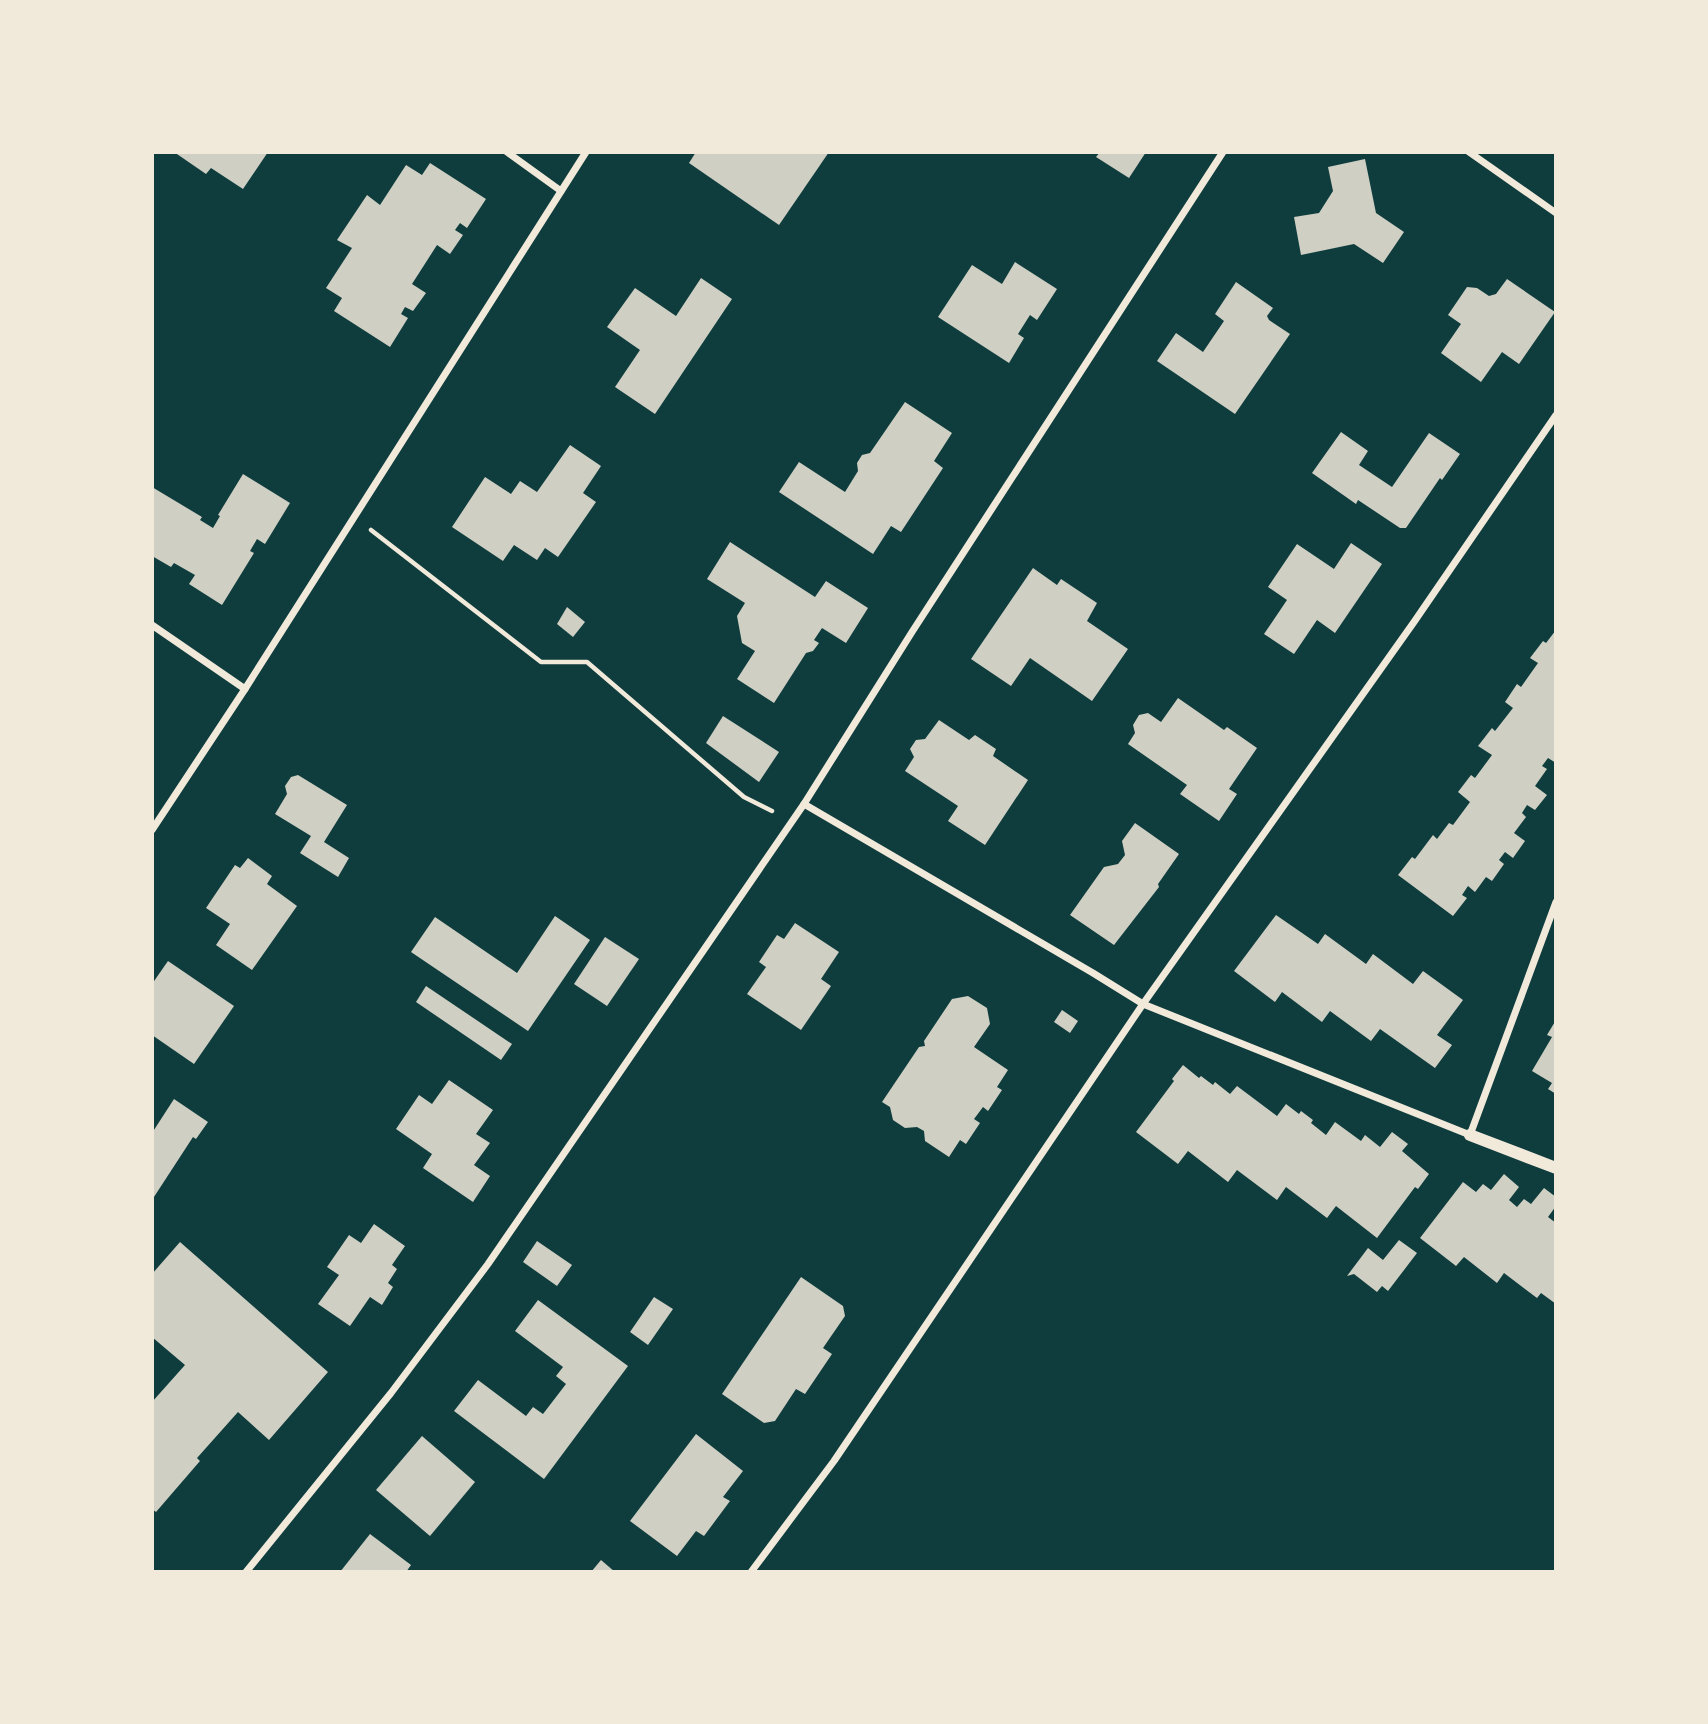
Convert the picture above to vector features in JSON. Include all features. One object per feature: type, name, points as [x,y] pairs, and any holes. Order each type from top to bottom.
[{"type":"street","points":[[507,152],[561,191]]},
{"type":"street","points":[[152,830],[245,689],[586,152]]},
{"type":"street","points":[[246,1572],[391,1393],[488,1264],[804,804],[1223,152]]},
{"type":"street","points":[[1469,152],[1556,213]]},
{"type":"street","points":[[751,1572],[834,1461],[1143,1004],[1414,622],[1556,415]]},
{"type":"street","points":[[152,625],[245,689]]},
{"type":"street","points":[[804,804],[1143,1004],[1556,1168]]},
{"type":"street","points":[[1470,1135],[1556,902]]},
{"type":"path","points":[[354,517],[541,662],[587,662],[744,797],[771,811],[804,804]]},
{"type":"building","points":[[174,152],[268,152],[243,189],[211,168],[206,174]]},
{"type":"building","points":[[696,152],[829,152],[779,225],[689,163]]},
{"type":"building","points":[[1100,152],[1146,152],[1129,178],[1096,157]]},
{"type":"building","points":[[1365,159],[1376,213],[1404,232],[1383,263],[1354,244],[1301,255],[1294,217],[1319,213],[1333,191],[1328,167]]},
{"type":"building","points":[[430,163],[486,199],[467,228],[460,223],[455,230],[463,235],[450,254],[437,245],[412,284],[426,293],[413,311],[405,307],[401,314],[408,318],[390,347],[334,311],[342,298],[326,288],[352,248],[337,240],[367,195],[380,205],[406,165],[422,175]]},
{"type":"building","points":[[1015,262],[1057,289],[1037,320],[1030,315],[1018,334],[1024,338],[1009,363],[938,317],[972,265],[1002,284]]},
{"type":"building","points":[[701,278],[732,299],[655,414],[615,387],[640,350],[607,327],[635,288],[676,316]]},
{"type":"building","points":[[1507,279],[1555,312],[1519,364],[1502,352],[1481,382],[1441,353],[1461,324],[1448,315],[1467,287],[1477,288],[1489,296],[1496,294]]},
{"type":"building","points":[[1236,282],[1273,308],[1267,316],[1269,320],[1290,334],[1235,414],[1157,361],[1176,333],[1203,352],[1224,321],[1215,314]]},
{"type":"building","points":[[905,402],[952,433],[934,461],[943,468],[901,532],[891,526],[873,554],[779,492],[799,462],[845,492],[858,471],[857,463],[862,455],[870,453]]},
{"type":"building","points":[[1341,432],[1368,451],[1359,465],[1392,487],[1429,433],[1460,454],[1406,528],[1400,528],[1358,500],[1356,504],[1312,473]]},
{"type":"building","points":[[570,445],[601,466],[583,493],[596,502],[558,557],[545,548],[537,560],[514,545],[503,561],[452,527],[485,477],[511,494],[520,481],[537,492]]},
{"type":"building","points":[[243,474],[290,503],[265,544],[257,539],[250,551],[254,553],[222,605],[189,584],[195,575],[174,563],[171,567],[152,556],[152,487],[202,517],[200,520],[213,528]]},
{"type":"building","points":[[730,542],[815,597],[826,581],[868,608],[846,643],[822,628],[814,640],[819,643],[813,651],[806,653],[774,703],[737,679],[755,651],[742,643],[737,616],[745,603],[707,579]]},
{"type":"building","points":[[1351,543],[1382,564],[1335,633],[1317,620],[1294,654],[1264,634],[1287,600],[1268,587],[1297,544],[1334,569]]},
{"type":"building","points":[[1033,568],[1057,585],[1061,579],[1097,603],[1087,621],[1128,649],[1092,701],[1030,658],[1011,686],[971,659]]},
{"type":"building","points":[[567,607],[585,622],[573,637],[557,624]]},
{"type":"building","points":[[1556,630],[1556,763],[1548,758],[1542,766],[1547,769],[1535,786],[1547,795],[1535,810],[1527,805],[1522,813],[1526,817],[1514,833],[1525,841],[1513,858],[1505,852],[1499,860],[1504,864],[1492,881],[1486,877],[1475,892],[1468,886],[1462,895],[1467,898],[1453,916],[1398,875],[1412,857],[1415,859],[1433,835],[1437,839],[1449,823],[1453,825],[1470,802],[1458,792],[1471,775],[1475,778],[1492,755],[1478,746],[1492,728],[1495,731],[1513,708],[1505,702],[1517,684],[1521,687],[1538,663],[1530,658]]},
{"type":"building","points":[[1178,698],[1224,730],[1227,727],[1257,748],[1229,789],[1237,794],[1219,821],[1180,794],[1187,785],[1128,744],[1135,733],[1133,725],[1139,715],[1148,713],[1161,722]]},
{"type":"building","points":[[723,716],[779,752],[759,782],[706,743]]},
{"type":"building","points":[[939,720],[969,740],[975,735],[996,749],[993,756],[1028,780],[985,845],[948,821],[958,806],[905,771],[914,757],[910,749],[916,740],[925,739]]},
{"type":"building","points":[[298,775],[347,805],[324,842],[349,858],[338,877],[300,853],[311,836],[275,814],[287,794],[285,786],[291,777]]},
{"type":"building","points":[[1135,823],[1179,854],[1158,884],[1159,887],[1114,945],[1070,915],[1104,867],[1118,864],[1125,855],[1122,841]]},
{"type":"building","points":[[248,858],[272,876],[267,884],[297,906],[252,970],[216,945],[230,924],[206,908],[235,865],[240,868]]},
{"type":"building","points":[[1276,915],[1318,944],[1325,934],[1366,964],[1373,954],[1413,984],[1423,971],[1463,1000],[1437,1035],[1452,1045],[1435,1068],[1380,1029],[1371,1041],[1330,1011],[1322,1022],[1282,992],[1275,1002],[1234,971]]},
{"type":"building","points":[[555,916],[590,940],[528,1031],[411,952],[435,917],[517,973]]},
{"type":"building","points":[[795,923],[839,952],[821,979],[831,986],[801,1030],[747,994],[766,967],[759,962],[777,935],[784,939]]},
{"type":"building","points":[[605,937],[639,959],[607,1006],[574,984]]},
{"type":"building","points":[[168,961],[234,1006],[194,1064],[152,1035],[152,984]]},
{"type":"building","points":[[426,986],[512,1044],[501,1060],[416,1002]]},
{"type":"building","points":[[968,996],[987,1008],[990,1024],[974,1047],[1008,1070],[997,1087],[1002,1090],[988,1111],[983,1107],[974,1119],[980,1123],[966,1144],[960,1140],[949,1157],[925,1141],[924,1131],[917,1127],[905,1128],[893,1120],[890,1107],[882,1102],[919,1047],[925,1046],[924,1041],[952,999]]},
{"type":"building","points":[[1062,1010],[1078,1021],[1070,1033],[1054,1022]]},
{"type":"building","points":[[1556,1020],[1556,1094],[1548,1089],[1552,1083],[1532,1071],[1552,1037],[1547,1035]]},
{"type":"building","points":[[1183,1065],[1199,1078],[1201,1076],[1213,1085],[1215,1082],[1230,1094],[1237,1086],[1277,1116],[1286,1104],[1299,1114],[1301,1111],[1326,1135],[1335,1122],[1361,1141],[1365,1135],[1380,1147],[1392,1132],[1408,1144],[1402,1151],[1429,1174],[1418,1189],[1415,1187],[1377,1238],[1336,1206],[1327,1218],[1286,1187],[1277,1200],[1237,1170],[1228,1182],[1188,1151],[1178,1164],[1136,1132]]},
{"type":"building","points":[[449,1080],[493,1110],[476,1134],[490,1143],[474,1165],[490,1176],[473,1202],[423,1168],[432,1154],[396,1129],[419,1095],[432,1104]]},
{"type":"building","points":[[174,1099],[208,1122],[196,1139],[193,1137],[152,1200],[152,1133]]},
{"type":"building","points":[[1504,1174],[1519,1187],[1509,1200],[1517,1207],[1524,1199],[1531,1204],[1544,1188],[1556,1197],[1556,1206],[1548,1217],[1556,1223],[1556,1304],[1541,1293],[1537,1298],[1504,1273],[1497,1283],[1464,1257],[1456,1266],[1420,1238],[1463,1182],[1476,1192],[1483,1184],[1491,1190]]},
{"type":"building","points":[[374,1224],[405,1246],[392,1265],[397,1269],[388,1283],[393,1287],[382,1305],[370,1297],[350,1326],[318,1304],[339,1275],[327,1267],[349,1235],[361,1243]]},
{"type":"building","points":[[1399,1240],[1417,1253],[1388,1291],[1382,1286],[1377,1292],[1354,1274],[1347,1276],[1368,1248],[1383,1260]]},
{"type":"building","points":[[537,1241],[572,1265],[557,1286],[523,1262]]},
{"type":"building","points":[[180,1242],[328,1372],[269,1440],[238,1412],[197,1458],[200,1461],[156,1512],[152,1509],[152,1402],[185,1365],[152,1337],[152,1274]]},
{"type":"building","points":[[801,1277],[843,1306],[845,1316],[823,1348],[832,1354],[805,1394],[796,1389],[775,1421],[764,1423],[722,1394]]},
{"type":"building","points":[[654,1297],[673,1309],[648,1345],[630,1332]]},
{"type":"building","points":[[538,1300],[628,1366],[544,1479],[454,1411],[478,1380],[526,1416],[533,1407],[543,1414],[566,1384],[556,1376],[563,1367],[515,1331]]},
{"type":"building","points":[[696,1434],[743,1471],[723,1497],[730,1501],[704,1536],[696,1531],[677,1556],[630,1521]]},
{"type":"building","points":[[422,1436],[475,1482],[430,1536],[376,1490]]},
{"type":"building","points":[[370,1534],[411,1565],[406,1572],[340,1572]]},
{"type":"building","points":[[601,1560],[615,1572],[591,1572]]}]
